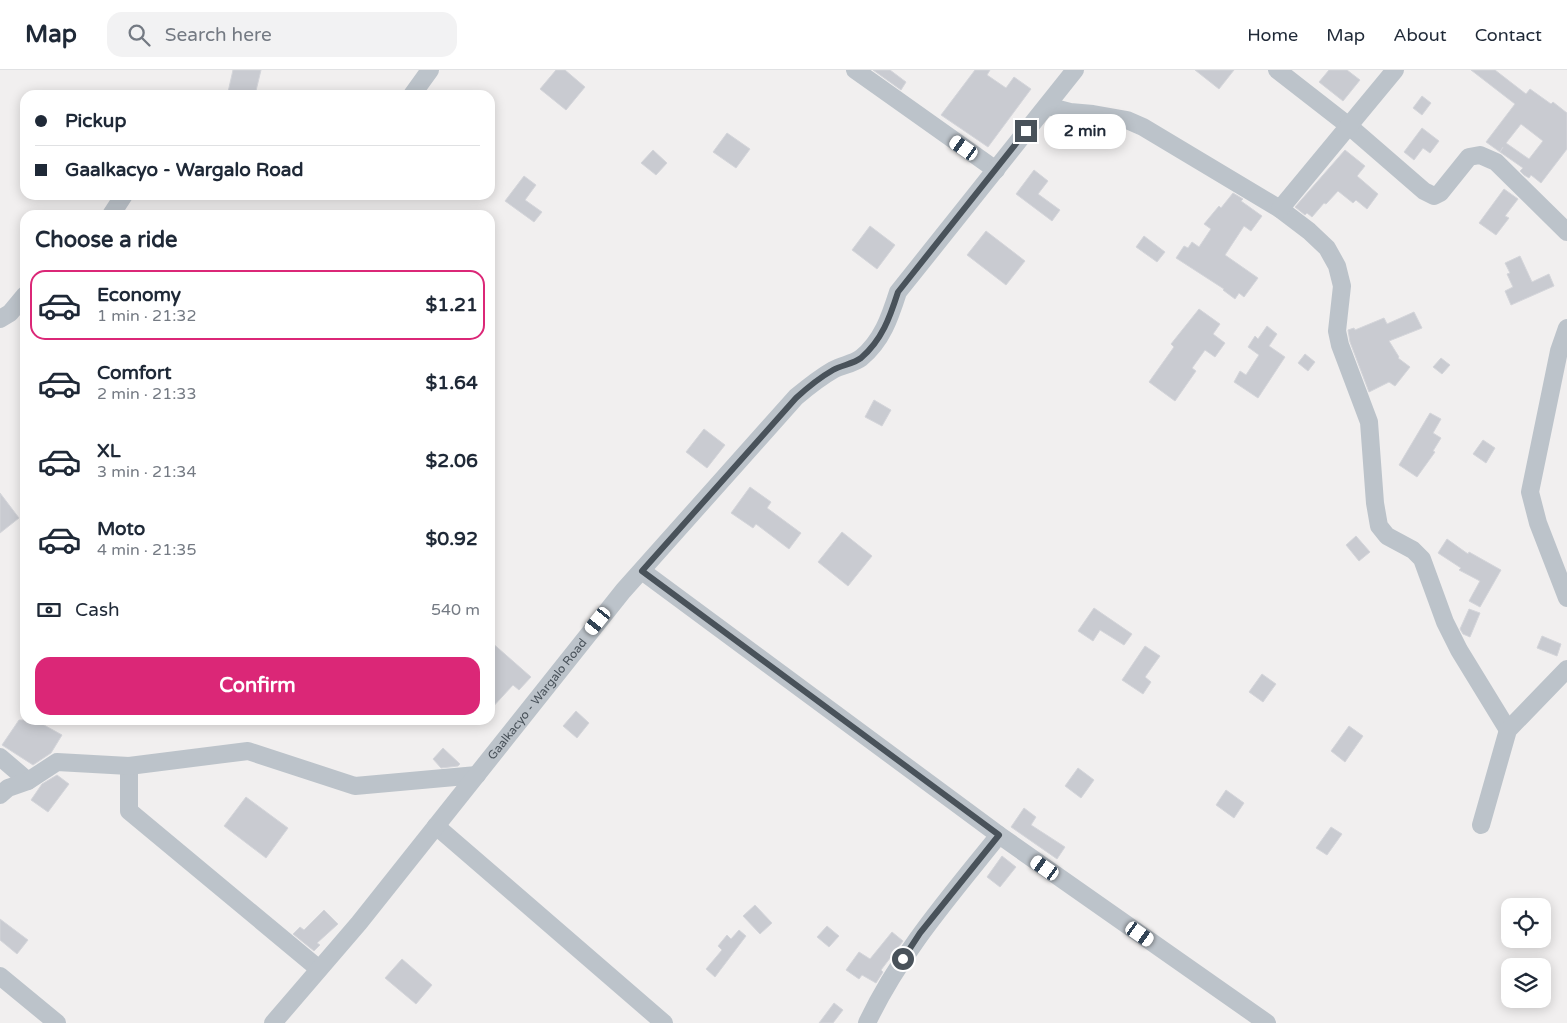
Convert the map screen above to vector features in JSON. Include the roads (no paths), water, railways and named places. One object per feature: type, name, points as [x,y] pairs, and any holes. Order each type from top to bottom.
[{"type":"street","points":[[416,90],[430,70]]},
{"type":"street","points":[[855,70],[996,170]]},
{"type":"street","name":"Gaalkacyo - Wargalo Road","points":[[274,1023],[359,922],[623,591],[796,398],[814,382],[834,370],[860,359],[878,342],[890,317],[898,292],[1076,70]]},
{"type":"street","points":[[1277,70],[1349,126],[1424,191],[1434,196],[1440,193],[1469,156],[1480,155],[1496,162],[1567,232]]},
{"type":"street","points":[[1280,209],[1395,70]]},
{"type":"street","points":[[1047,106],[1070,112],[1127,120],[1143,127],[1280,209],[1309,231],[1327,248],[1337,266],[1342,286],[1336,331],[1369,422],[1375,503],[1379,526],[1387,536],[1413,550],[1422,559],[1445,622],[1459,650],[1508,730]]},
{"type":"street","points":[[0,319],[10,312],[20,301]]},
{"type":"street","points":[[1567,328],[1559,351],[1530,492],[1538,524],[1567,598]]},
{"type":"street","points":[[642,571],[999,835],[1267,1023]]},
{"type":"street","points":[[1481,825],[1508,730],[1567,669]]},
{"type":"street","points":[[0,795],[8,788],[28,781],[56,762],[128,766],[248,751],[355,786],[477,775]]},
{"type":"street","points":[[0,757],[28,781]]},
{"type":"street","points":[[128,766],[129,811],[319,970]]},
{"type":"street","points":[[436,826],[664,1023]]},
{"type":"street","points":[[867,1023],[894,971],[920,933],[999,835]]},
{"type":"street","points":[[0,976],[57,1023]]}]
